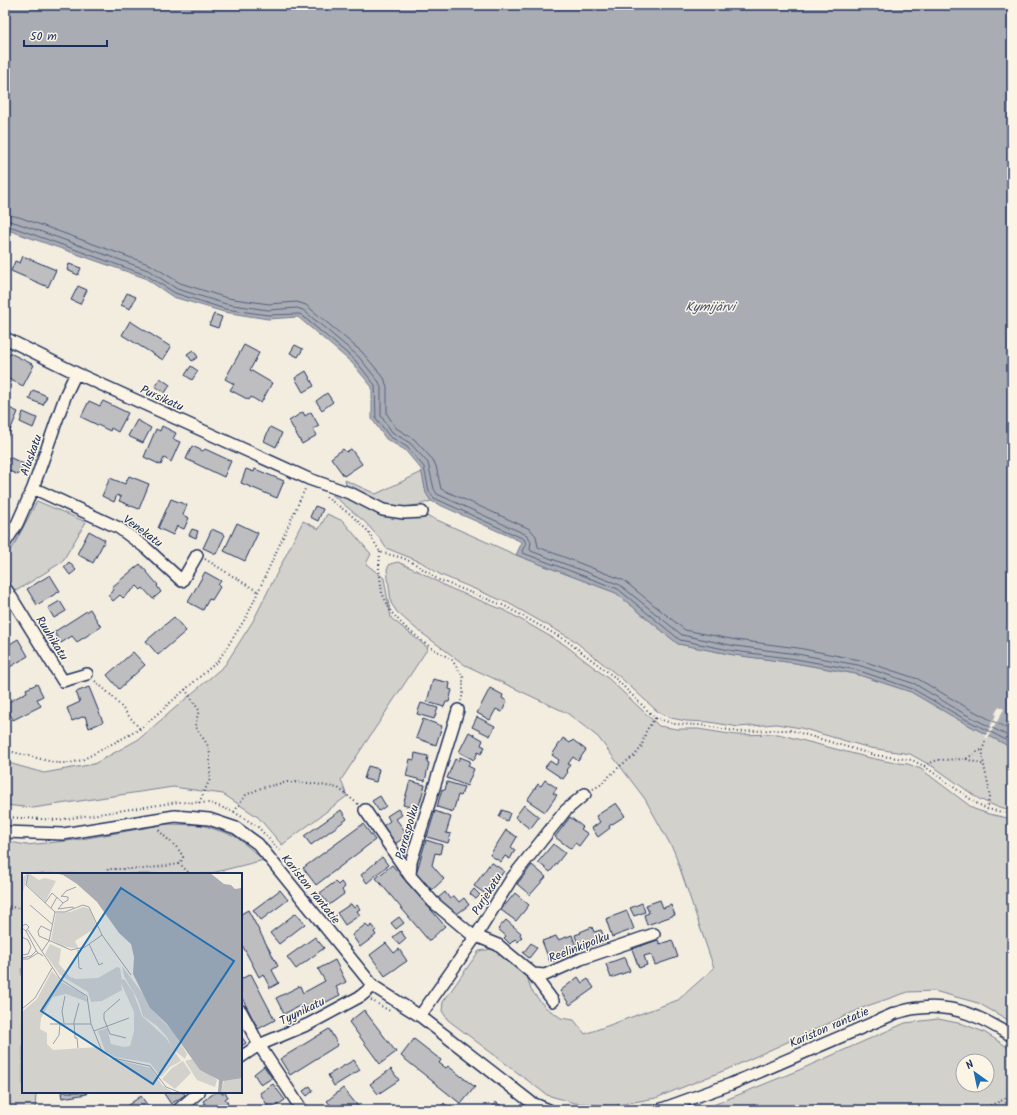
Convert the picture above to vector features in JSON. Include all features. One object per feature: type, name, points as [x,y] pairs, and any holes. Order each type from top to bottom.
[{"type":"street","name":"Pursikatu","points":[[5,338],[76,373],[309,479],[352,494],[383,510],[404,513],[422,512]]},
{"type":"street","name":"Aluskatu","points":[[5,543],[18,524],[66,394],[76,373]]},
{"type":"street","name":"Venekatu","points":[[32,488],[119,528],[146,548],[182,581],[197,555]]},
{"type":"street","name":"Ruuhikatu","points":[[5,588],[64,681],[87,674]]},
{"type":"street","name":"Parraspolku","points":[[458,710],[411,862],[410,876],[433,902],[471,934],[476,936]]},
{"type":"street","name":"Purjekatu","points":[[420,1016],[476,936],[512,878],[565,811],[585,794]]},
{"type":"street","points":[[365,810],[410,876]]},
{"type":"street","name":"Kariston rantatie","points":[[5,832],[63,834],[175,816],[210,818],[236,828],[258,844],[373,986],[420,1016],[532,1102],[549,1110]]},
{"type":"street","name":"Reelinkipolku","points":[[533,974],[545,975],[581,958],[654,934]]},
{"type":"street","points":[[476,936],[498,945],[533,974],[553,1000]]},
{"type":"street","name":"Tyynikatu","points":[[242,1056],[259,1045],[309,1024],[361,996],[373,986]]},
{"type":"street","name":"Kariston rantatie","points":[[659,1110],[731,1084],[896,1013],[919,1008],[935,1007],[965,1012],[1012,1036]]},
{"type":"street","points":[[242,1012],[259,1045],[302,1110]]},
{"type":"street","points":[[178,1110],[196,1093]]},
{"type":"path","points":[[5,750],[57,763],[70,763],[82,760],[140,729],[218,661],[247,616],[309,479]]},
{"type":"path","points":[[322,496],[350,514],[368,531],[380,552],[379,569],[382,593],[391,612],[405,627],[427,645],[452,660],[463,677],[463,693],[458,710]]},
{"type":"path","points":[[380,552],[403,558],[417,565],[439,580],[505,606],[567,641],[613,676],[655,718],[676,724],[701,725],[739,732],[790,730],[874,755],[912,760],[924,766],[976,803],[987,809],[1012,814]]},
{"type":"path","points":[[197,555],[257,591]]},
{"type":"path","points":[[87,674],[112,696],[140,729]]},
{"type":"path","points":[[185,689],[199,710],[195,726],[207,744],[210,754],[210,779],[199,803]]},
{"type":"path","points":[[585,794],[600,785],[620,766],[634,756],[641,748],[646,731],[655,718]]},
{"type":"path","points":[[985,742],[982,750],[989,792],[987,809]]},
{"type":"path","points":[[966,759],[982,750]]},
{"type":"path","points":[[924,766],[937,760],[966,759],[984,765]]},
{"type":"path","points":[[234,812],[246,795],[261,788],[287,782],[310,783],[338,788],[365,810]]},
{"type":"path","points":[[5,817],[58,820],[178,802],[210,803],[234,812],[257,826],[282,854]]},
{"type":"path","points":[[152,819],[163,836],[180,850],[183,857],[180,864]]},
{"type":"path","points":[[106,873],[108,869],[143,869],[180,864]]},
{"type":"path","points":[[180,864],[189,873]]},
{"type":"path","points":[[5,906],[22,909]]},
{"type":"path","points":[[5,1059],[5,1076]]},
{"type":"path","points":[[979,1110],[1003,1100],[1012,1092]]},
{"type":"path","points":[[1001,1110],[1012,1092]]},
{"type":"shaded area","points":[[422,472],[426,493],[431,501],[407,507],[388,506],[378,503],[347,488],[345,480],[376,494]]},
{"type":"shaded area","points":[[334,491],[372,511],[394,517],[428,516],[516,555],[616,593],[678,644],[734,655],[795,663],[856,674],[911,692],[959,720],[1012,748],[1012,810],[995,806],[979,799],[937,769],[910,754],[870,748],[801,728],[776,724],[739,727],[709,722],[686,721],[671,718],[658,712],[621,678],[572,639],[508,603],[441,575],[421,562],[386,548],[365,522],[329,492]]},
{"type":"shaded area","points":[[37,501],[86,522],[62,562],[16,591],[5,580],[5,556],[14,545]]},
{"type":"shaded area","points":[[327,514],[343,521],[371,554],[366,564],[384,578],[391,618],[428,648],[341,780],[347,796],[282,845],[258,817],[223,794],[173,787],[33,808],[5,805],[5,762],[44,773],[94,764],[139,739],[225,665],[253,621],[303,521],[319,529]]},
{"type":"shaded area","points":[[398,562],[447,587],[506,611],[565,645],[609,679],[659,726],[677,729],[698,729],[736,735],[778,734],[866,757],[908,764],[921,769],[974,809],[1012,819],[1012,1022],[978,1003],[934,991],[908,992],[867,1006],[728,1069],[656,1098],[612,1106],[574,1103],[547,1095],[448,1020],[442,1011],[443,1002],[479,951],[492,949],[512,961],[528,979],[531,990],[545,1007],[561,1018],[574,1020],[585,1034],[678,1000],[714,968],[674,851],[645,799],[598,737],[567,713],[465,665],[415,628],[397,612],[391,603],[387,569],[390,564]]},
{"type":"shaded area","points":[[167,824],[202,825],[235,836],[264,860],[212,873],[22,873],[22,1093],[36,1093],[35,1110],[5,1110],[5,841],[26,845],[76,840]]},
{"type":"shaded area","points":[[938,1019],[963,1024],[984,1032],[1012,1050],[1012,1110],[701,1110],[799,1070],[905,1023]]},
{"type":"water","name":"Kymijärvi","points":[[5,5],[1012,5],[1012,748],[959,720],[911,692],[856,674],[795,663],[734,655],[678,644],[616,593],[516,555],[522,542],[431,501],[426,493],[421,469],[405,450],[386,439],[372,419],[372,387],[352,363],[298,317],[268,319],[224,312],[173,297],[145,278],[5,229]]},
{"type":"pier","points":[[999,706],[1004,709],[988,738],[985,737],[996,715],[995,714]]},
{"type":"building","points":[[23,256],[56,270],[48,287],[11,271],[15,261],[20,263]]},
{"type":"building","points":[[69,264],[81,268],[78,275],[67,270]]},
{"type":"building","points":[[78,286],[87,290],[80,304],[71,300]]},
{"type":"building","points":[[127,293],[136,297],[130,309],[121,305]]},
{"type":"building","points":[[214,314],[222,317],[218,328],[209,325]]},
{"type":"building","points":[[130,321],[171,347],[163,360],[122,335]]},
{"type":"building","points":[[244,345],[259,353],[250,370],[272,383],[261,403],[251,397],[249,400],[230,390],[234,384],[225,379]]},
{"type":"building","points":[[295,345],[303,349],[298,357],[290,353]]},
{"type":"building","points":[[193,350],[198,357],[192,361],[187,354]]},
{"type":"building","points":[[10,353],[34,365],[23,386],[5,377],[5,363]]},
{"type":"building","points":[[191,366],[198,371],[192,380],[185,375]]},
{"type":"building","points":[[306,371],[314,386],[303,392],[295,378]]},
{"type":"building","points":[[160,378],[170,385],[165,393],[155,386]]},
{"type":"building","points":[[33,390],[47,396],[43,405],[29,399]]},
{"type":"building","points":[[327,393],[333,402],[322,410],[316,401]]},
{"type":"building","points":[[89,401],[100,406],[103,401],[128,413],[118,432],[111,428],[110,431],[81,417]]},
{"type":"building","points":[[5,406],[18,412],[6,440],[5,439]]},
{"type":"building","points":[[23,412],[37,418],[33,428],[20,422]]},
{"type":"building","points":[[303,412],[305,416],[311,412],[319,426],[313,429],[317,435],[302,444],[289,421]]},
{"type":"building","points":[[137,420],[151,428],[143,443],[128,436]]},
{"type":"building","points":[[162,426],[176,433],[173,439],[180,442],[171,462],[164,458],[161,465],[144,457],[156,429],[160,431]]},
{"type":"building","points":[[270,427],[282,433],[276,447],[264,441]]},
{"type":"building","points":[[192,446],[203,451],[205,449],[231,461],[224,477],[186,459]]},
{"type":"building","points":[[343,449],[346,452],[351,449],[362,464],[344,476],[331,458]]},
{"type":"building","points":[[9,457],[24,464],[18,475],[5,469]]},
{"type":"building","points":[[246,469],[254,472],[255,469],[284,481],[277,498],[241,483]]},
{"type":"building","points":[[129,476],[149,484],[139,509],[119,501],[121,497],[117,495],[114,502],[102,496],[110,478],[125,484]]},
{"type":"building","points":[[171,499],[187,505],[183,515],[189,518],[184,529],[177,526],[173,535],[158,528]]},
{"type":"building","points":[[315,506],[323,509],[318,521],[310,517]]},
{"type":"building","points":[[237,523],[258,533],[245,561],[224,551]]},
{"type":"building","points":[[192,529],[198,531],[196,538],[189,535]]},
{"type":"building","points":[[212,529],[225,535],[216,554],[203,548]]},
{"type":"building","points":[[89,531],[105,540],[93,563],[77,554]]},
{"type":"building","points":[[69,562],[76,570],[70,575],[64,567]]},
{"type":"building","points":[[140,564],[158,585],[157,586],[161,592],[153,599],[143,588],[141,590],[137,586],[123,598],[120,595],[113,601],[108,595],[114,590],[112,587]]},
{"type":"building","points":[[205,572],[221,581],[218,585],[220,587],[212,600],[209,599],[203,610],[188,602]]},
{"type":"building","points":[[50,575],[60,591],[37,605],[27,589]]},
{"type":"building","points":[[60,601],[66,611],[54,618],[48,608]]},
{"type":"building","points":[[90,609],[101,627],[77,642],[72,636],[61,643],[54,632]]},
{"type":"building","points":[[174,617],[186,631],[158,655],[146,641]]},
{"type":"building","points":[[18,639],[28,656],[5,670],[5,647]]},
{"type":"building","points":[[133,652],[145,665],[119,689],[107,675]]},
{"type":"building","points":[[433,679],[450,683],[449,689],[452,690],[449,702],[446,702],[444,707],[427,702]]},
{"type":"building","points":[[37,684],[43,696],[37,699],[41,706],[13,720],[5,704],[27,692],[26,689]]},
{"type":"building","points":[[89,687],[103,722],[89,728],[85,716],[72,721],[67,708],[80,702],[76,692]]},
{"type":"building","points":[[490,688],[503,695],[502,698],[507,701],[502,712],[496,709],[490,720],[477,713]]},
{"type":"building","points":[[421,703],[438,708],[434,719],[417,714]]},
{"type":"building","points":[[477,717],[495,726],[490,736],[472,727]]},
{"type":"building","points":[[423,719],[442,726],[436,745],[416,738]]},
{"type":"building","points":[[469,732],[483,740],[481,745],[485,747],[481,754],[478,752],[474,760],[459,752]]},
{"type":"building","points":[[563,738],[570,743],[573,740],[586,750],[578,761],[573,757],[566,770],[568,772],[563,779],[545,767],[550,761],[556,765],[559,760],[552,755]]},
{"type":"building","points":[[415,753],[428,756],[427,762],[429,763],[425,781],[406,776],[410,759],[414,760]]},
{"type":"building","points":[[460,757],[470,761],[468,766],[474,769],[467,786],[447,778],[455,759],[458,761]]},
{"type":"building","points":[[368,766],[379,769],[376,782],[364,779]]},
{"type":"building","points":[[545,780],[557,788],[553,793],[557,795],[545,812],[527,800],[538,784],[541,786]]},
{"type":"building","points":[[410,781],[425,785],[418,809],[403,805]]},
{"type":"building","points":[[447,782],[464,787],[461,796],[458,795],[453,812],[437,807],[442,789],[445,790]]},
{"type":"building","points":[[380,796],[386,806],[379,811],[372,801]]},
{"type":"building","points":[[616,803],[625,816],[609,826],[610,828],[598,837],[592,828],[600,822],[596,816]]},
{"type":"building","points":[[524,805],[539,817],[530,829],[515,817]]},
{"type":"building","points":[[398,809],[402,815],[396,819],[408,835],[395,844],[383,826],[390,821],[387,816]]},
{"type":"building","points":[[341,810],[347,819],[311,845],[304,836]]},
{"type":"building","points":[[502,810],[510,813],[507,821],[499,817]]},
{"type":"building","points":[[435,811],[451,817],[446,833],[451,834],[448,843],[427,837]]},
{"type":"building","points":[[570,817],[583,827],[581,829],[588,834],[579,846],[575,843],[571,849],[555,837]]},
{"type":"building","points":[[363,824],[375,840],[316,885],[303,868]]},
{"type":"building","points":[[506,830],[517,837],[511,847],[515,850],[510,859],[505,856],[501,862],[490,855]]},
{"type":"building","points":[[426,840],[442,845],[440,854],[435,853],[432,865],[444,879],[432,890],[416,874]]},
{"type":"building","points":[[553,844],[565,853],[550,872],[538,862]]},
{"type":"building","points":[[382,857],[388,865],[367,883],[361,875]]},
{"type":"building","points":[[491,862],[504,871],[487,895],[474,886]]},
{"type":"building","points":[[392,865],[445,926],[429,941],[376,878]]},
{"type":"building","points":[[532,865],[546,877],[530,895],[517,884]]},
{"type":"building","points":[[335,882],[338,885],[341,882],[345,887],[342,890],[344,894],[329,905],[320,893]]},
{"type":"building","points":[[474,889],[480,895],[476,899],[470,894]]},
{"type":"building","points":[[280,890],[288,900],[261,920],[253,910]]},
{"type":"building","points":[[445,892],[450,899],[454,896],[459,902],[464,898],[469,905],[453,917],[438,898]]},
{"type":"building","points":[[515,893],[529,905],[516,921],[501,910]]},
{"type":"building","points":[[660,900],[663,908],[671,905],[675,915],[647,925],[644,915],[649,913],[646,905]]},
{"type":"building","points":[[642,903],[645,912],[634,916],[630,908]]},
{"type":"building","points":[[351,904],[354,908],[357,905],[360,909],[357,911],[360,915],[345,925],[337,913]]},
{"type":"building","points":[[248,910],[278,966],[272,970],[279,983],[270,988],[263,974],[259,977],[242,945],[242,913]]},
{"type":"building","points":[[627,911],[634,929],[612,937],[606,919]]},
{"type":"building","points":[[296,913],[305,924],[279,944],[270,933]]},
{"type":"building","points":[[399,917],[404,923],[396,929],[391,923]]},
{"type":"building","points":[[506,920],[521,933],[520,935],[522,937],[518,942],[515,939],[510,944],[504,938],[506,936],[498,929]]},
{"type":"building","points":[[366,924],[369,928],[372,925],[376,930],[374,932],[376,935],[360,947],[352,935]]},
{"type":"building","points":[[592,927],[594,932],[601,930],[606,941],[580,950],[575,935]]},
{"type":"building","points":[[401,931],[406,939],[399,945],[393,937]]},
{"type":"building","points":[[572,935],[578,952],[550,962],[542,941],[556,936],[558,940]]},
{"type":"building","points":[[315,937],[324,948],[296,969],[287,957]]},
{"type":"building","points":[[658,940],[660,944],[672,940],[678,957],[655,965],[651,954],[644,956],[647,965],[639,968],[632,949]]},
{"type":"building","points":[[386,943],[394,953],[399,949],[407,961],[385,976],[370,955]]},
{"type":"building","points":[[531,943],[537,948],[529,958],[523,953]]},
{"type":"building","points":[[625,957],[630,971],[611,978],[606,964]]},
{"type":"building","points":[[335,960],[346,982],[336,987],[340,995],[309,1011],[305,1003],[284,1014],[276,998],[300,986],[303,993],[325,981],[318,969]]},
{"type":"building","points":[[251,974],[275,1020],[258,1029],[242,998],[242,978]]},
{"type":"building","points":[[578,977],[582,983],[588,979],[594,988],[570,1005],[560,991]]},
{"type":"building","points":[[364,1010],[396,1052],[380,1064],[349,1022]]},
{"type":"building","points":[[329,1029],[338,1045],[290,1075],[280,1059]]},
{"type":"building","points":[[242,1037],[246,1043],[242,1045]]},
{"type":"building","points":[[414,1039],[441,1060],[439,1063],[446,1068],[448,1066],[475,1087],[461,1104],[401,1056]]},
{"type":"building","points":[[354,1060],[360,1070],[334,1086],[328,1075]]},
{"type":"building","points":[[264,1066],[272,1078],[261,1085],[254,1074]]},
{"type":"building","points":[[391,1069],[399,1080],[378,1094],[370,1084]]},
{"type":"building","points":[[273,1084],[285,1100],[270,1110],[260,1093]]},
{"type":"building","points":[[310,1086],[313,1091],[307,1096],[303,1091]]},
{"type":"building","points":[[343,1088],[361,1110],[335,1110],[327,1101]]},
{"type":"building","points":[[61,1093],[87,1094],[62,1098]]},
{"type":"building","points":[[164,1093],[184,1093],[185,1095],[171,1104]]},
{"type":"building","points":[[215,1093],[226,1093],[228,1097],[225,1099],[228,1103],[218,1110],[209,1110],[203,1101]]},
{"type":"building","points":[[141,1096],[151,1110],[121,1110]]},
{"type":"building","points":[[495,1102],[502,1106],[500,1110],[491,1110]]},
{"type":"building","points":[[444,1103],[451,1110],[438,1110]]}]
